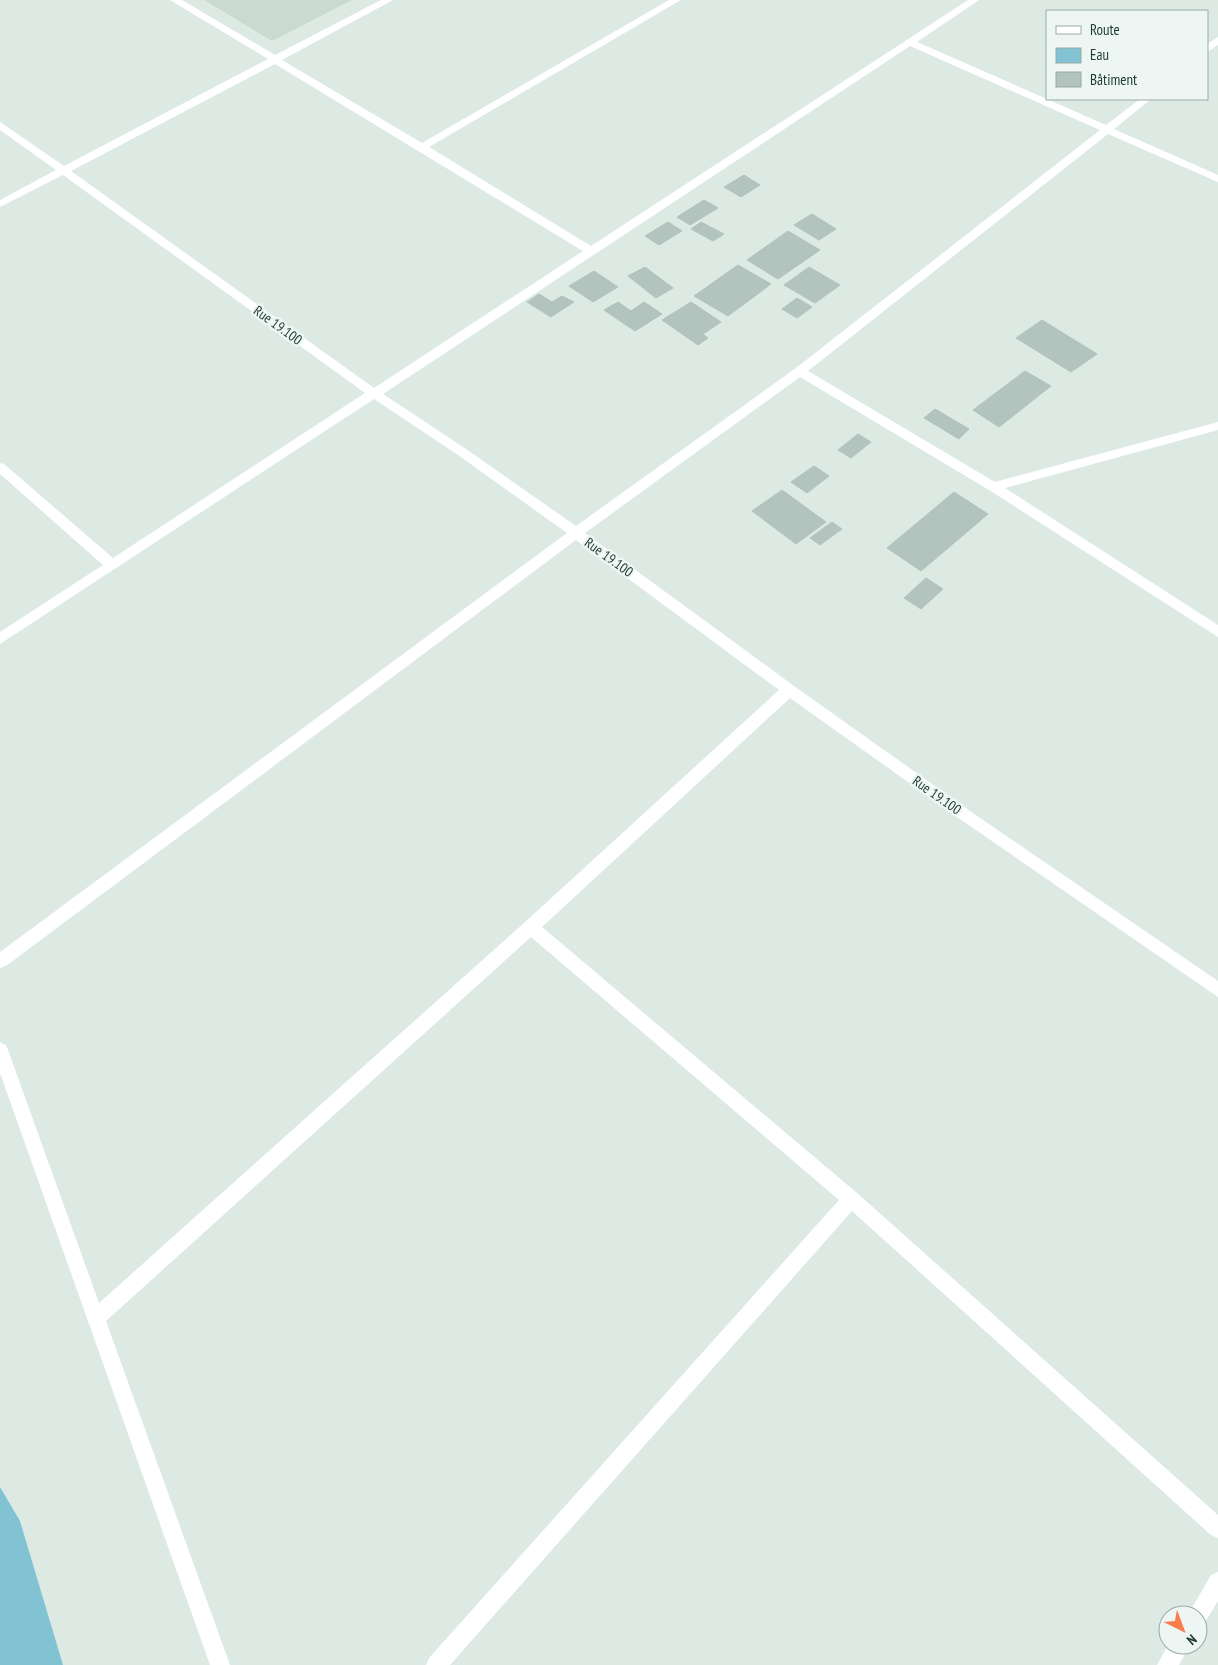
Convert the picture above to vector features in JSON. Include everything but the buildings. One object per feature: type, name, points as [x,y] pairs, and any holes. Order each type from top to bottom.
[{"type":"street","points":[[175,0],[422,147],[590,250]]},
{"type":"street","points":[[0,204],[388,0]]},
{"type":"street","points":[[422,147],[676,0]]},
{"type":"street","points":[[0,639],[372,393],[974,0]]},
{"type":"street","points":[[1208,48],[1218,40]]},
{"type":"street","points":[[909,42],[1218,179]]},
{"type":"street","points":[[0,961],[576,533],[800,370],[1145,100]]},
{"type":"street","name":"Rue 19.100","points":[[0,125],[372,393],[462,452],[576,533],[789,690],[965,815],[1218,990]]},
{"type":"street","points":[[800,370],[993,487],[1218,632]]},
{"type":"street","points":[[993,487],[1218,426]]},
{"type":"street","points":[[0,467],[112,565]]},
{"type":"street","points":[[95,1319],[531,927],[789,690]]},
{"type":"street","points":[[531,927],[851,1199],[1218,1528]]},
{"type":"street","points":[[0,1050],[220,1665]]},
{"type":"street","points":[[436,1665],[851,1199]]},
{"type":"street","points":[[1204,1605],[1218,1582]]},
{"type":"shaded area","points":[[204,0],[352,0],[272,41]]},
{"type":"water","points":[[0,1487],[20,1521],[63,1665],[0,1665]]}]
